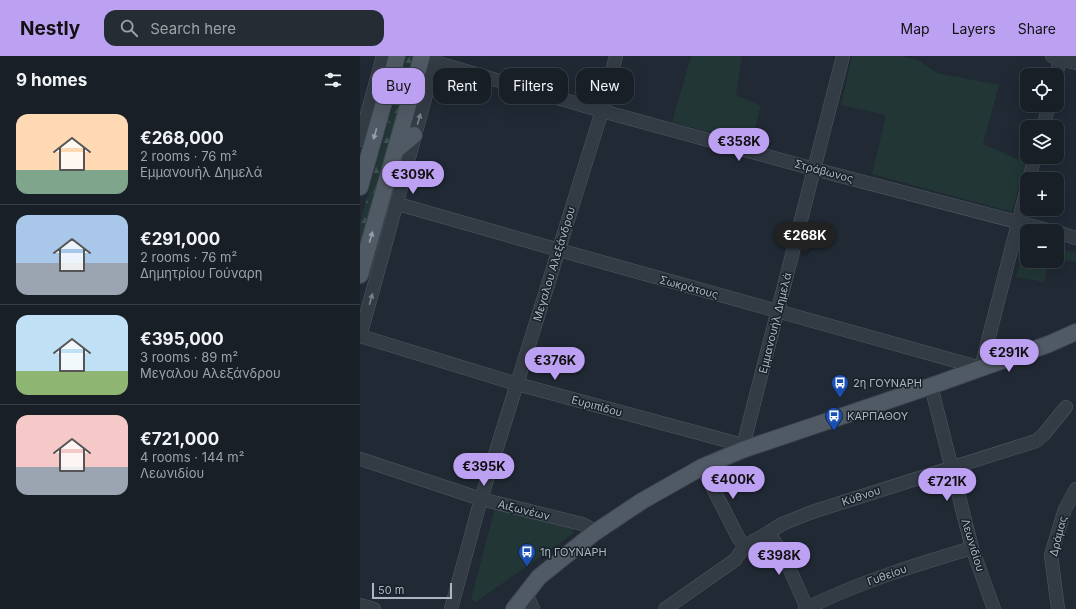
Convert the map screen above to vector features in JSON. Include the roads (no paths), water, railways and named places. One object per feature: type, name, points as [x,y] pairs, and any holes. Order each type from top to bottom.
[{"type":"main road","points":[[360,187],[397,56]]},
{"type":"main road","points":[[360,275],[396,150],[429,58]]},
{"type":"main road","points":[[396,150],[414,135]]},
{"type":"main road","points":[[514,609],[539,577],[594,533],[642,501],[702,467],[743,448],[931,386],[1076,332]]},
{"type":"street","points":[[360,140],[383,56]]},
{"type":"street","name":"Μεγαλου Αλεξάνδρου","points":[[451,609],[481,499],[602,111],[616,56]]},
{"type":"street","name":"Εμμανουήλ Δημελά","points":[[743,448],[843,56]]},
{"type":"street","points":[[1057,68],[1058,57],[1076,63]]},
{"type":"street","points":[[360,336],[398,204],[414,135],[429,58]]},
{"type":"street","name":"Στράβωνος","points":[[429,58],[602,111],[814,169],[1026,224]]},
{"type":"street","name":"Σωκράτους","points":[[398,204],[981,368]]},
{"type":"street","points":[[981,368],[1020,214]]},
{"type":"street","points":[[1064,234],[1076,238]]},
{"type":"street","name":"Ευριπίδου","points":[[360,336],[517,384],[743,448]]},
{"type":"street","name":"Λεωνιδίου","points":[[931,386],[972,548],[994,609]]},
{"type":"street","name":"Κύθνου","points":[[665,609],[735,560],[745,546],[782,524],[812,512],[1036,441],[1044,434],[1066,406]]},
{"type":"street","name":"Αιξωνέων","points":[[360,460],[481,499],[582,524],[594,533]]},
{"type":"street","points":[[702,467],[739,540],[745,546]]},
{"type":"street","name":"Δράμας","points":[[1058,609],[1051,555],[1065,509],[1076,489]]},
{"type":"street","points":[[768,533],[782,552],[806,609]]},
{"type":"street","name":"Γυθείου","points":[[806,609],[841,592],[897,571],[972,548]]},
{"type":"street","points":[[526,593],[533,609]]},
{"type":"street","points":[[360,605],[374,609]]},
{"type":"place","name":"2η ΓΟΥΝΑΡΗ","points":[[840,398]]},
{"type":"place","name":"ΚΑΡΠΑΘΟΥ","points":[[834,431]]},
{"type":"place","name":"1η ΓΟΥΝΑΡΗ","points":[[527,567]]}]
